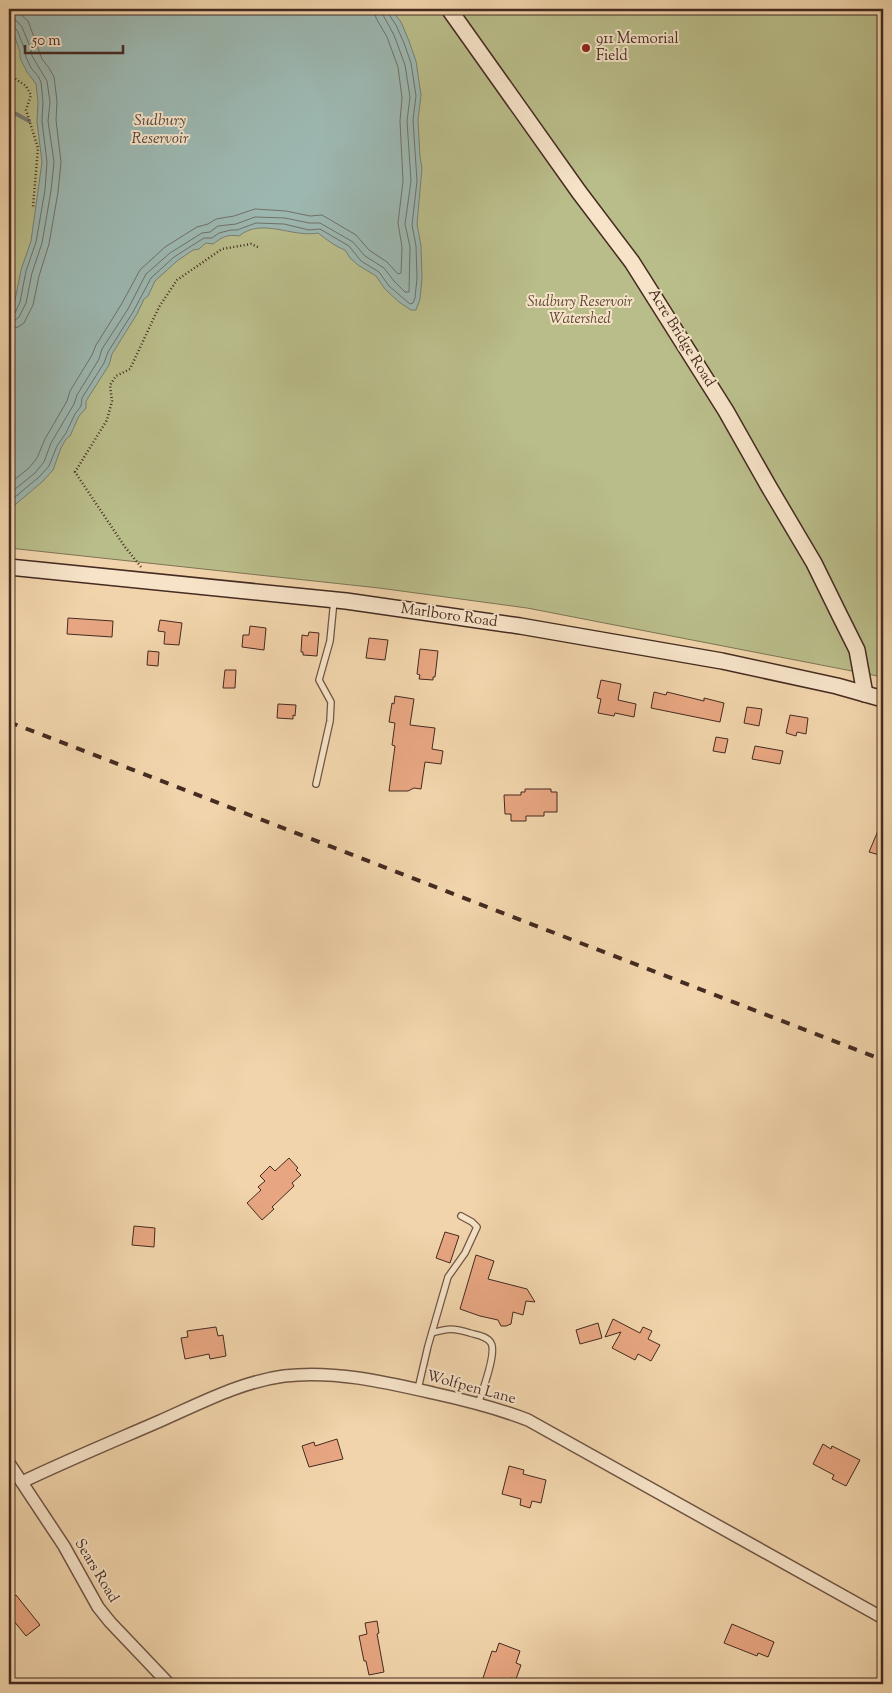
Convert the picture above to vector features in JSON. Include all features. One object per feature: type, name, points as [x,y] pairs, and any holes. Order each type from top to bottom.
[{"type":"main road","name":"Acre Bridge Road","points":[[450,9],[579,192],[632,262],[726,410],[814,563],[857,650],[865,694]]},
{"type":"main road","name":"Marlboro Road","points":[[9,567],[334,600],[520,626],[694,656],[883,699]]},
{"type":"street","name":"Wolfpen Lane","points":[[22,1482],[99,1446],[225,1392],[263,1380],[303,1374],[343,1376],[418,1389],[478,1404],[528,1420],[883,1618]]},
{"type":"street","name":"Sears Road","points":[[9,1464],[64,1546],[98,1607],[168,1684]]},
{"type":"lane","points":[[316,784],[330,720],[331,702],[319,680],[330,641],[334,600]]},
{"type":"lane","points":[[418,1389],[448,1277],[465,1253],[477,1228],[472,1222],[461,1216]]},
{"type":"lane","points":[[432,1333],[447,1328],[456,1329],[487,1338],[492,1344],[493,1350],[490,1366],[478,1404]]},
{"type":"path","points":[[9,52],[14,78],[26,86],[31,95],[26,110],[38,148],[33,207]]},
{"type":"path","points":[[142,581],[141,567],[125,547],[75,472],[108,420],[112,401],[110,385],[116,376],[130,369],[159,308],[177,280],[222,249],[251,244],[260,248]]},
{"type":"green space","name":"Sudbury Reservoir Watershed","points":[[9,9],[883,9],[883,677],[527,608],[379,588],[9,548]]},
{"type":"water","name":"Sudbury Reservoir","points":[[9,9],[391,9],[401,22],[416,61],[421,95],[418,120],[422,168],[417,224],[421,246],[422,278],[420,299],[416,310],[411,310],[399,302],[385,289],[376,276],[358,265],[345,250],[318,233],[308,234],[257,228],[239,236],[225,237],[213,244],[206,243],[177,261],[155,281],[148,296],[144,299],[112,354],[109,365],[86,401],[86,408],[79,416],[70,436],[61,448],[53,470],[9,510],[9,313],[15,300],[21,270],[31,241],[42,162],[37,122],[38,102],[36,84],[20,58],[15,37],[9,28]]},
{"type":"building","points":[[68,618],[113,621],[112,637],[67,634]]},
{"type":"building","points":[[160,620],[182,623],[179,645],[164,644],[165,632],[158,631]]},
{"type":"building","points":[[250,626],[266,628],[264,650],[242,647],[243,635],[249,635]]},
{"type":"building","points":[[309,632],[319,633],[317,656],[303,655],[303,652],[301,652],[302,635],[308,636]]},
{"type":"building","points":[[369,638],[388,640],[385,660],[366,658]]},
{"type":"building","points":[[420,649],[438,651],[433,680],[419,679],[420,675],[417,674]]},
{"type":"building","points":[[148,651],[159,652],[158,666],[147,665]]},
{"type":"building","points":[[225,670],[236,670],[235,688],[223,688]]},
{"type":"building","points":[[601,680],[621,684],[618,700],[636,704],[634,717],[615,713],[614,716],[598,713],[601,699],[597,698]]},
{"type":"building","points":[[654,692],[666,695],[667,692],[704,701],[704,698],[724,703],[720,722],[651,708]]},
{"type":"building","points":[[395,696],[414,699],[410,725],[435,728],[432,749],[443,751],[441,764],[425,762],[421,789],[389,791],[395,746],[392,745],[395,723],[389,722]]},
{"type":"building","points":[[278,704],[296,705],[293,719],[277,718]]},
{"type":"building","points":[[747,707],[762,709],[759,726],[744,723]]},
{"type":"building","points":[[790,715],[808,718],[806,734],[797,732],[796,736],[786,733]]},
{"type":"building","points":[[716,737],[728,739],[725,753],[713,751]]},
{"type":"building","points":[[755,746],[783,751],[780,764],[752,759]]},
{"type":"building","points":[[525,789],[551,789],[551,792],[557,792],[557,812],[544,812],[544,816],[526,816],[526,821],[511,821],[511,814],[505,814],[504,795],[521,795],[521,792],[525,792]]},
{"type":"building","points":[[883,819],[883,856],[869,852]]},
{"type":"building","points":[[289,1158],[298,1168],[296,1170],[301,1175],[292,1183],[294,1186],[272,1207],[274,1209],[262,1220],[247,1203],[261,1190],[258,1187],[265,1181],[260,1176],[270,1166],[275,1171]]},
{"type":"building","points":[[134,1226],[155,1228],[154,1247],[132,1245]]},
{"type":"building","points":[[445,1232],[459,1236],[450,1263],[436,1258]]},
{"type":"building","points":[[476,1255],[494,1261],[488,1279],[527,1289],[535,1302],[526,1301],[523,1315],[513,1312],[511,1324],[501,1326],[498,1320],[460,1309]]},
{"type":"building","points":[[613,1319],[640,1333],[643,1327],[652,1331],[648,1339],[660,1345],[651,1361],[638,1354],[635,1360],[612,1348],[621,1332],[605,1337]]},
{"type":"building","points":[[598,1323],[602,1338],[580,1344],[576,1330]]},
{"type":"building","points":[[216,1327],[218,1336],[223,1335],[226,1356],[210,1359],[209,1354],[185,1359],[181,1338],[188,1337],[187,1331]]},
{"type":"building","points":[[337,1439],[343,1459],[309,1467],[302,1446],[314,1442],[315,1446]]},
{"type":"building","points":[[823,1444],[831,1449],[832,1446],[860,1460],[846,1486],[832,1479],[834,1475],[813,1464]]},
{"type":"building","points":[[509,1466],[524,1470],[523,1474],[546,1480],[541,1503],[532,1501],[530,1508],[520,1505],[521,1499],[502,1494]]},
{"type":"building","points":[[16,1595],[40,1625],[26,1636],[9,1615],[9,1601]]},
{"type":"building","points":[[377,1621],[379,1633],[377,1634],[384,1672],[369,1675],[359,1636],[367,1634],[365,1623]]},
{"type":"building","points":[[732,1624],[774,1642],[768,1657],[758,1653],[757,1656],[724,1643]]},
{"type":"building","points":[[499,1643],[520,1651],[516,1663],[521,1665],[516,1679],[511,1678],[509,1684],[481,1684],[492,1651],[496,1652]]},
{"type":"waterway","points":[[9,110],[29,121]]},
{"type":"railway","points":[[9,722],[883,1060]]},
{"type":"place","name":"911 Memorial Field","points":[[586,48]]}]
